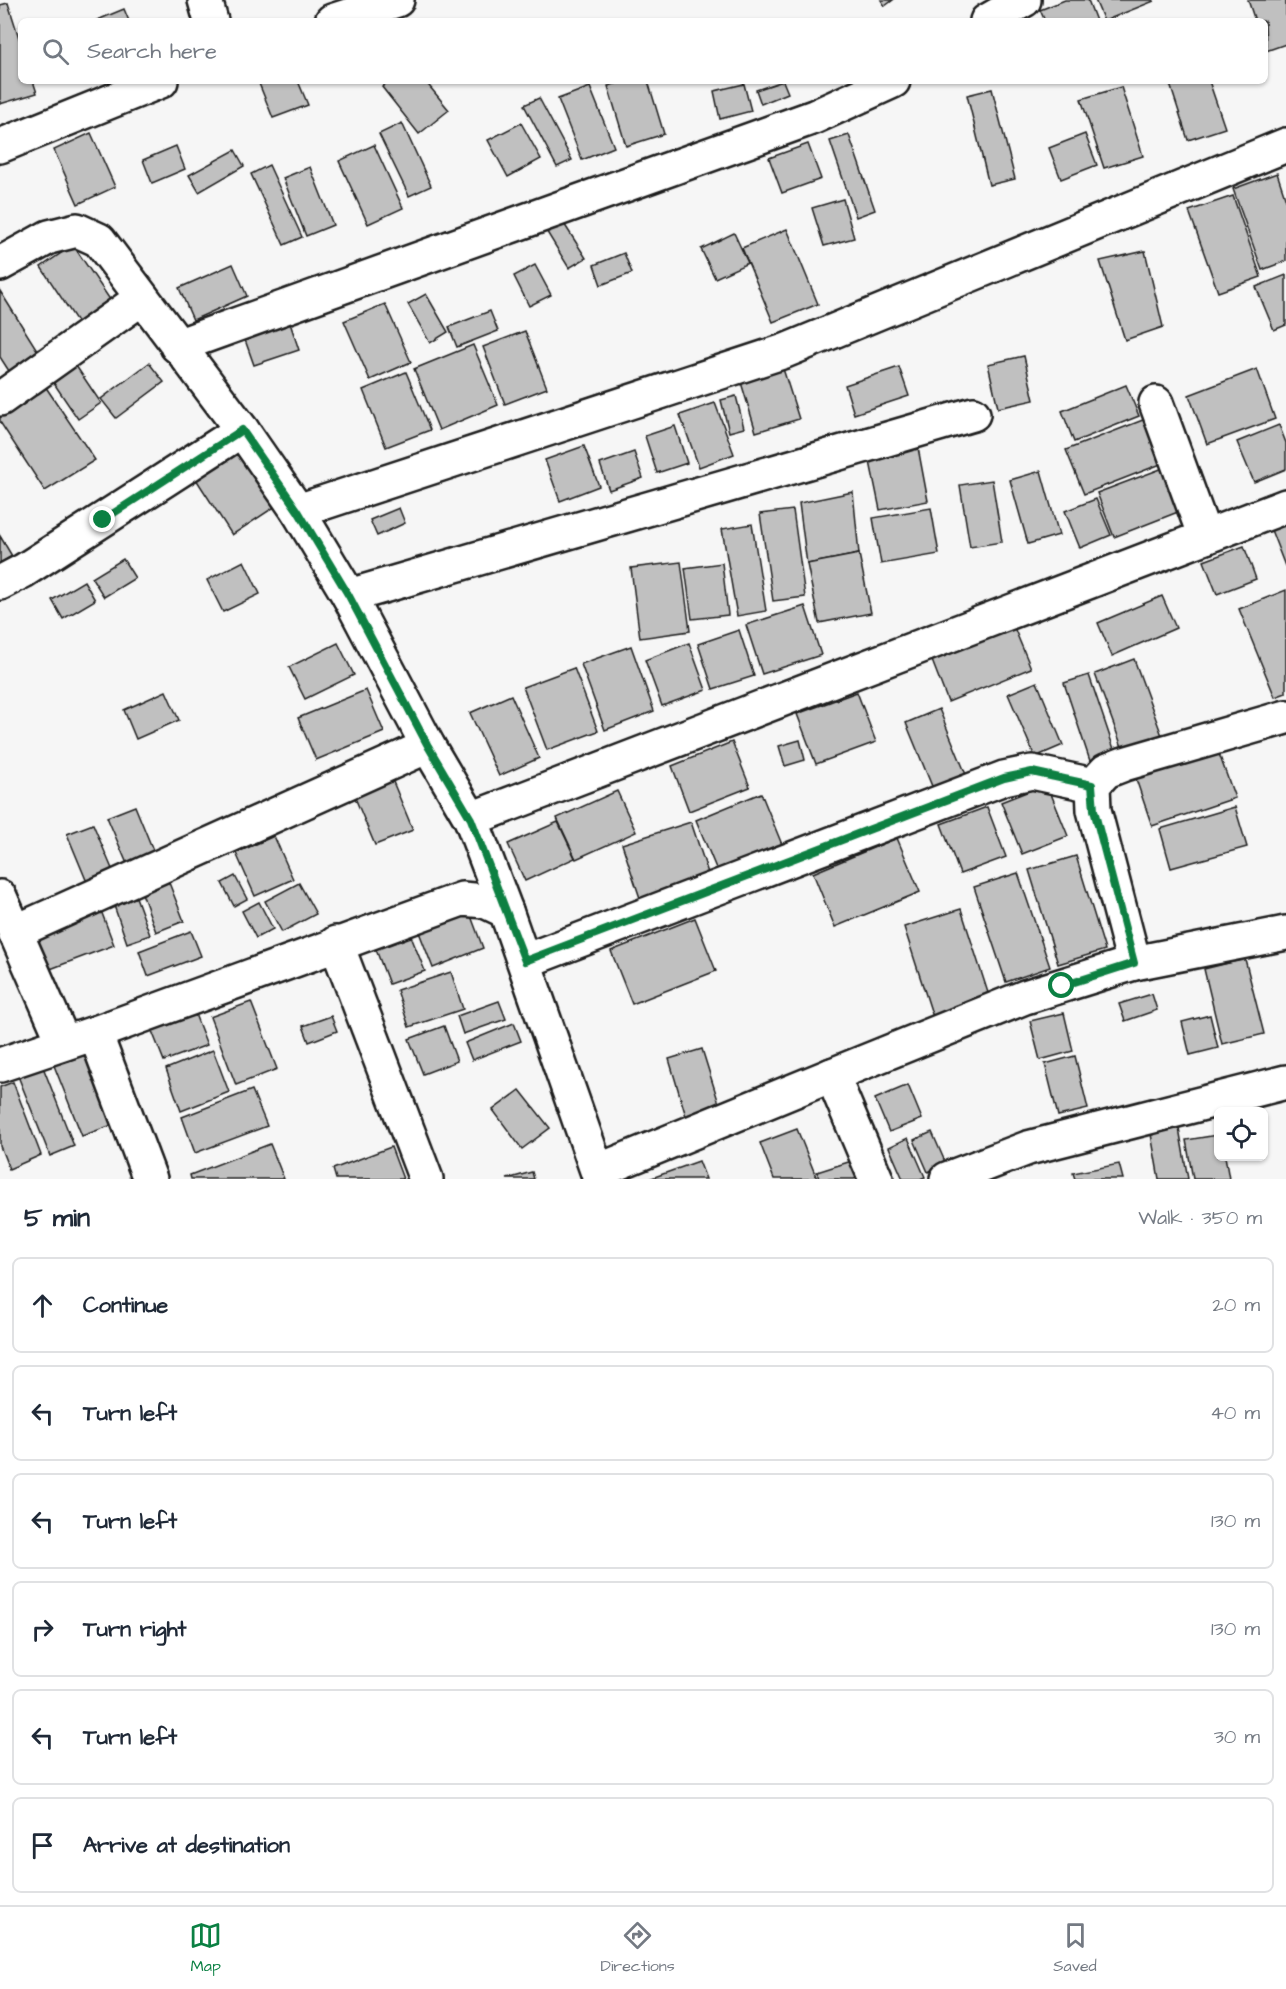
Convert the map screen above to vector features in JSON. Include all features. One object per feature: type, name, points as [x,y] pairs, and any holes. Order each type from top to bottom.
[{"type":"street","points":[[205,0],[210,18]]},
{"type":"street","points":[[341,18],[397,0]]},
{"type":"street","points":[[992,18],[1024,0]]},
{"type":"street","points":[[0,146],[154,84]]},
{"type":"street","points":[[177,346],[814,117],[886,84]]},
{"type":"street","points":[[298,511],[784,351],[1286,145]]},
{"type":"street","points":[[0,264],[50,237],[77,230],[99,240],[242,430],[298,511],[349,596],[428,746],[471,819],[525,961],[599,1175],[831,1075],[1025,997],[1134,963],[1286,933]]},
{"type":"street","points":[[0,399],[142,298]]},
{"type":"street","points":[[1156,403],[1205,537]]},
{"type":"street","points":[[349,596],[974,414]]},
{"type":"street","points":[[0,583],[23,571],[242,430]]},
{"type":"street","points":[[471,819],[1286,506]]},
{"type":"street","points":[[1134,963],[1094,810],[1092,785],[1106,771],[1124,764],[1286,717]]},
{"type":"street","points":[[15,932],[428,746]]},
{"type":"street","points":[[525,961],[1004,778],[1032,772],[1092,785]]},
{"type":"street","points":[[0,897],[64,1043]]},
{"type":"street","points":[[0,1065],[95,1033],[462,899],[485,901],[506,911]]},
{"type":"street","points":[[336,944],[426,1179]]},
{"type":"street","points":[[95,1033],[150,1179]]},
{"type":"street","points":[[831,1075],[876,1179]]},
{"type":"street","points":[[947,1179],[1028,1148],[1286,1082]]},
{"type":"building","points":[[881,0],[893,0],[885,6]]},
{"type":"building","points":[[1065,0],[1088,0],[1095,18],[1044,18],[1040,10]]},
{"type":"building","points":[[1095,0],[1154,1],[1112,18],[1103,18]]},
{"type":"building","points":[[1248,0],[1286,0],[1286,44],[1268,50],[1268,18],[1254,18]]},
{"type":"building","points":[[8,3],[18,35],[18,84],[34,84],[37,93],[0,104],[0,5]]},
{"type":"building","points":[[124,9],[128,18],[102,18]]},
{"type":"building","points":[[259,84],[299,84],[308,105],[273,118]]},
{"type":"building","points":[[386,84],[427,84],[449,110],[419,134],[382,87]]},
{"type":"building","points":[[649,84],[664,134],[626,146],[608,86]]},
{"type":"building","points":[[744,84],[751,111],[720,119],[714,91]]},
{"type":"building","points":[[774,84],[784,84],[788,93],[761,104],[756,90]]},
{"type":"building","points":[[1170,84],[1210,84],[1225,128],[1188,140]]},
{"type":"building","points":[[590,87],[614,147],[582,160],[558,99]]},
{"type":"building","points":[[1121,87],[1143,156],[1104,168],[1081,99]]},
{"type":"building","points":[[992,89],[1015,179],[989,185],[967,95]]},
{"type":"building","points":[[539,98],[572,160],[557,167],[524,105]]},
{"type":"building","points":[[402,123],[431,186],[409,196],[379,134]]},
{"type":"building","points":[[521,123],[541,159],[508,177],[488,140]]},
{"type":"building","points":[[91,133],[115,187],[78,204],[54,150]]},
{"type":"building","points":[[1085,134],[1097,165],[1061,179],[1049,148]]},
{"type":"building","points":[[849,135],[875,210],[856,217],[830,141]]},
{"type":"building","points":[[808,144],[821,179],[782,193],[769,158]]},
{"type":"building","points":[[374,145],[403,208],[368,224],[339,161]]},
{"type":"building","points":[[176,146],[185,169],[152,183],[143,160]]},
{"type":"building","points":[[235,150],[244,166],[199,192],[189,175]]},
{"type":"building","points":[[269,165],[302,237],[284,245],[251,174]]},
{"type":"building","points":[[310,167],[333,225],[306,236],[283,178]]},
{"type":"building","points":[[1277,173],[1286,200],[1286,261],[1262,270],[1233,189]]},
{"type":"building","points":[[1233,196],[1261,277],[1218,292],[1189,211]]},
{"type":"building","points":[[843,199],[854,238],[824,246],[812,208]]},
{"type":"building","points":[[561,219],[586,258],[569,268],[545,229]]},
{"type":"building","points":[[787,229],[818,304],[773,322],[742,248]]},
{"type":"building","points":[[734,233],[748,263],[715,278],[701,249]]},
{"type":"building","points":[[73,245],[111,301],[78,323],[41,267]]},
{"type":"building","points":[[1145,251],[1163,327],[1125,340],[1100,261]]},
{"type":"building","points":[[624,253],[632,273],[601,285],[594,265]]},
{"type":"building","points":[[233,264],[247,296],[193,320],[179,288]]},
{"type":"building","points":[[535,265],[551,295],[529,306],[514,276]]},
{"type":"building","points":[[1286,275],[1286,325],[1274,330],[1256,287]]},
{"type":"building","points":[[0,291],[39,353],[9,371],[0,357]]},
{"type":"building","points":[[426,294],[448,332],[430,343],[408,304]]},
{"type":"building","points":[[385,304],[411,362],[370,380],[344,321]]},
{"type":"building","points":[[285,308],[299,350],[254,365],[239,323]]},
{"type":"building","points":[[490,311],[498,331],[457,347],[449,327]]},
{"type":"building","points":[[525,331],[547,388],[505,404],[483,347]]},
{"type":"building","points":[[473,345],[498,405],[439,430],[414,369]]},
{"type":"building","points":[[779,356],[799,419],[756,432],[737,369]]},
{"type":"building","points":[[1024,356],[1034,400],[998,408],[988,364]]},
{"type":"building","points":[[70,357],[101,403],[78,419],[47,373]]},
{"type":"building","points":[[149,363],[164,382],[116,418],[101,399]]},
{"type":"building","points":[[899,367],[909,396],[854,414],[845,385]]},
{"type":"building","points":[[1257,369],[1275,419],[1207,444],[1189,395]]},
{"type":"building","points":[[406,372],[430,430],[386,447],[363,390]]},
{"type":"building","points":[[41,380],[95,460],[45,491],[0,422],[0,412]]},
{"type":"building","points":[[1126,385],[1139,416],[1074,442],[1062,411]]},
{"type":"building","points":[[736,396],[744,428],[729,432],[721,400]]},
{"type":"building","points":[[715,403],[734,454],[699,467],[680,415]]},
{"type":"building","points":[[1148,418],[1166,462],[1084,494],[1066,450]]},
{"type":"building","points":[[1279,425],[1286,443],[1286,469],[1254,482],[1237,442]]},
{"type":"building","points":[[675,426],[687,463],[657,473],[645,436]]},
{"type":"building","points":[[916,437],[928,501],[880,510],[867,447]]},
{"type":"building","points":[[584,446],[599,486],[560,501],[545,460]]},
{"type":"building","points":[[241,450],[276,506],[232,535],[196,479]]},
{"type":"building","points":[[634,452],[643,478],[609,490],[600,464]]},
{"type":"building","points":[[1166,467],[1183,510],[1114,537],[1097,493]]},
{"type":"building","points":[[1041,471],[1059,535],[1028,544],[1010,480]]},
{"type":"building","points":[[992,480],[1002,542],[970,547],[960,485]]},
{"type":"building","points":[[853,492],[859,554],[807,564],[799,503]]},
{"type":"building","points":[[1096,499],[1111,535],[1080,548],[1065,511]]},
{"type":"building","points":[[399,508],[405,523],[377,536],[370,520]]},
{"type":"building","points":[[931,508],[939,554],[881,564],[873,518]]},
{"type":"building","points":[[793,510],[805,597],[773,601],[760,514]]},
{"type":"building","points":[[752,524],[766,611],[737,616],[722,529]]},
{"type":"building","points":[[1286,525],[1286,566],[1285,566],[1271,530]]},
{"type":"building","points":[[0,536],[12,556],[0,563]]},
{"type":"building","points":[[1244,546],[1256,579],[1217,594],[1204,561]]},
{"type":"building","points":[[859,554],[871,613],[819,623],[807,564]]},
{"type":"building","points":[[123,559],[135,578],[104,597],[92,578]]},
{"type":"building","points":[[244,561],[260,594],[223,612],[207,580]]},
{"type":"building","points":[[681,562],[690,631],[640,638],[631,568]]},
{"type":"building","points":[[722,563],[728,615],[692,619],[685,568]]},
{"type":"building","points":[[84,581],[95,600],[63,619],[52,600]]},
{"type":"building","points":[[1286,590],[1286,693],[1275,697],[1239,609]]},
{"type":"building","points":[[1162,596],[1176,628],[1112,656],[1098,623]]},
{"type":"building","points":[[805,606],[821,655],[762,674],[746,625]]},
{"type":"building","points":[[1013,625],[1031,668],[948,702],[931,658]]},
{"type":"building","points":[[739,630],[754,676],[713,689],[698,644]]},
{"type":"building","points":[[338,643],[354,675],[305,699],[289,667]]},
{"type":"building","points":[[689,643],[706,690],[662,706],[645,660]]},
{"type":"building","points":[[631,646],[654,711],[605,730],[581,664]]},
{"type":"building","points":[[1134,659],[1164,741],[1125,755],[1095,674]]},
{"type":"building","points":[[574,668],[598,731],[547,750],[523,687]]},
{"type":"building","points":[[1089,675],[1115,752],[1090,761],[1064,683]]},
{"type":"building","points":[[1037,682],[1063,745],[1035,757],[1008,694]]},
{"type":"building","points":[[366,690],[384,732],[316,760],[298,718]]},
{"type":"building","points":[[166,691],[179,720],[136,739],[124,710]]},
{"type":"building","points":[[857,692],[876,742],[816,764],[797,714]]},
{"type":"building","points":[[511,695],[539,758],[499,776],[470,713]]},
{"type":"building","points":[[939,709],[967,777],[934,791],[906,723]]},
{"type":"building","points":[[800,740],[805,760],[785,766],[779,746]]},
{"type":"building","points":[[732,742],[750,787],[689,811],[672,766]]},
{"type":"building","points":[[1218,751],[1235,798],[1152,826],[1136,779]]},
{"type":"building","points":[[391,777],[413,830],[375,845],[353,793]]},
{"type":"building","points":[[1047,784],[1068,836],[1022,854],[1001,802]]},
{"type":"building","points":[[617,791],[636,832],[576,859],[557,818]]},
{"type":"building","points":[[761,793],[783,847],[718,873],[696,820]]},
{"type":"building","points":[[135,806],[155,855],[128,866],[107,817]]},
{"type":"building","points":[[987,807],[1006,857],[960,874],[941,824]]},
{"type":"building","points":[[1235,807],[1247,847],[1171,868],[1160,829]]},
{"type":"building","points":[[558,822],[575,858],[525,881],[508,844]]},
{"type":"building","points":[[691,822],[710,879],[641,901],[622,844]]},
{"type":"building","points":[[93,824],[115,876],[89,887],[67,834]]},
{"type":"building","points":[[274,836],[293,879],[255,896],[236,853]]},
{"type":"building","points":[[897,838],[920,892],[835,927],[813,873]]},
{"type":"building","points":[[1076,856],[1105,950],[1058,964],[1029,870]]},
{"type":"building","points":[[1018,873],[1050,967],[1006,982],[974,887]]},
{"type":"building","points":[[166,875],[184,921],[156,932],[139,885]]},
{"type":"building","points":[[235,876],[247,899],[234,906],[222,883]]},
{"type":"building","points":[[299,883],[316,914],[282,932],[265,901]]},
{"type":"building","points":[[133,889],[150,935],[127,943],[111,897]]},
{"type":"building","points":[[259,902],[273,929],[256,938],[242,911]]},
{"type":"building","points":[[100,908],[114,945],[45,971],[31,934]]},
{"type":"building","points":[[468,908],[483,948],[433,968],[417,927]]},
{"type":"building","points":[[961,909],[990,999],[933,1017],[904,927]]},
{"type":"building","points":[[695,918],[716,971],[632,1004],[611,951]]},
{"type":"building","points":[[191,931],[201,956],[148,976],[139,951]]},
{"type":"building","points":[[410,934],[425,971],[389,984],[375,947]]},
{"type":"building","points":[[1245,959],[1264,1034],[1222,1044],[1204,969]]},
{"type":"building","points":[[451,972],[463,1009],[409,1027],[397,990]]},
{"type":"building","points":[[1152,994],[1157,1010],[1125,1021],[1119,1004]]},
{"type":"building","points":[[499,1001],[506,1019],[463,1034],[457,1016]]},
{"type":"building","points":[[251,1002],[277,1069],[236,1085],[210,1017]]},
{"type":"building","points":[[193,1009],[207,1045],[164,1061],[150,1026]]},
{"type":"building","points":[[1064,1013],[1073,1051],[1040,1060],[1030,1021]]},
{"type":"building","points":[[1210,1015],[1218,1048],[1190,1055],[1182,1022]]},
{"type":"building","points":[[331,1016],[337,1031],[309,1042],[303,1026]]},
{"type":"building","points":[[514,1023],[521,1041],[472,1060],[465,1043]]},
{"type":"building","points":[[444,1026],[457,1061],[423,1074],[409,1039]]},
{"type":"building","points":[[702,1049],[722,1113],[688,1123],[669,1059]]},
{"type":"building","points":[[213,1050],[229,1092],[181,1111],[166,1069]]},
{"type":"building","points":[[83,1051],[112,1125],[82,1136],[53,1063]]},
{"type":"building","points":[[1075,1056],[1088,1109],[1058,1116],[1045,1064]]},
{"type":"building","points":[[43,1067],[74,1146],[50,1156],[18,1076]]},
{"type":"building","points":[[13,1082],[41,1155],[9,1169],[0,1146],[0,1087]]},
{"type":"building","points":[[908,1085],[922,1119],[889,1132],[875,1099]]},
{"type":"building","points":[[252,1090],[267,1126],[195,1153],[182,1117]]},
{"type":"building","points":[[520,1090],[550,1128],[522,1149],[493,1110]]},
{"type":"building","points":[[1179,1128],[1188,1179],[1159,1179],[1151,1134]]},
{"type":"building","points":[[797,1129],[817,1179],[774,1179],[760,1143]]},
{"type":"building","points":[[932,1132],[946,1164],[928,1172],[914,1140]]},
{"type":"building","points":[[1214,1136],[1214,1161],[1226,1161],[1229,1179],[1193,1179],[1186,1140]]},
{"type":"building","points":[[908,1138],[925,1177],[920,1179],[903,1179],[889,1147]]},
{"type":"building","points":[[270,1144],[284,1179],[191,1179],[190,1175]]},
{"type":"building","points":[[391,1147],[403,1179],[336,1179],[333,1169]]},
{"type":"building","points":[[858,1159],[863,1176],[854,1179],[819,1179],[817,1172]]},
{"type":"building","points":[[699,1161],[706,1179],[649,1179]]},
{"type":"building","points":[[1119,1164],[1123,1179],[1075,1179],[1073,1173]]},
{"type":"building","points":[[532,1172],[534,1179],[507,1179]]},
{"type":"route","points":[[103,520],[242,430],[298,511],[349,596],[428,746],[471,819],[525,961],[1004,778],[1032,772],[1092,785],[1094,810],[1134,963],[1062,986]]}]
